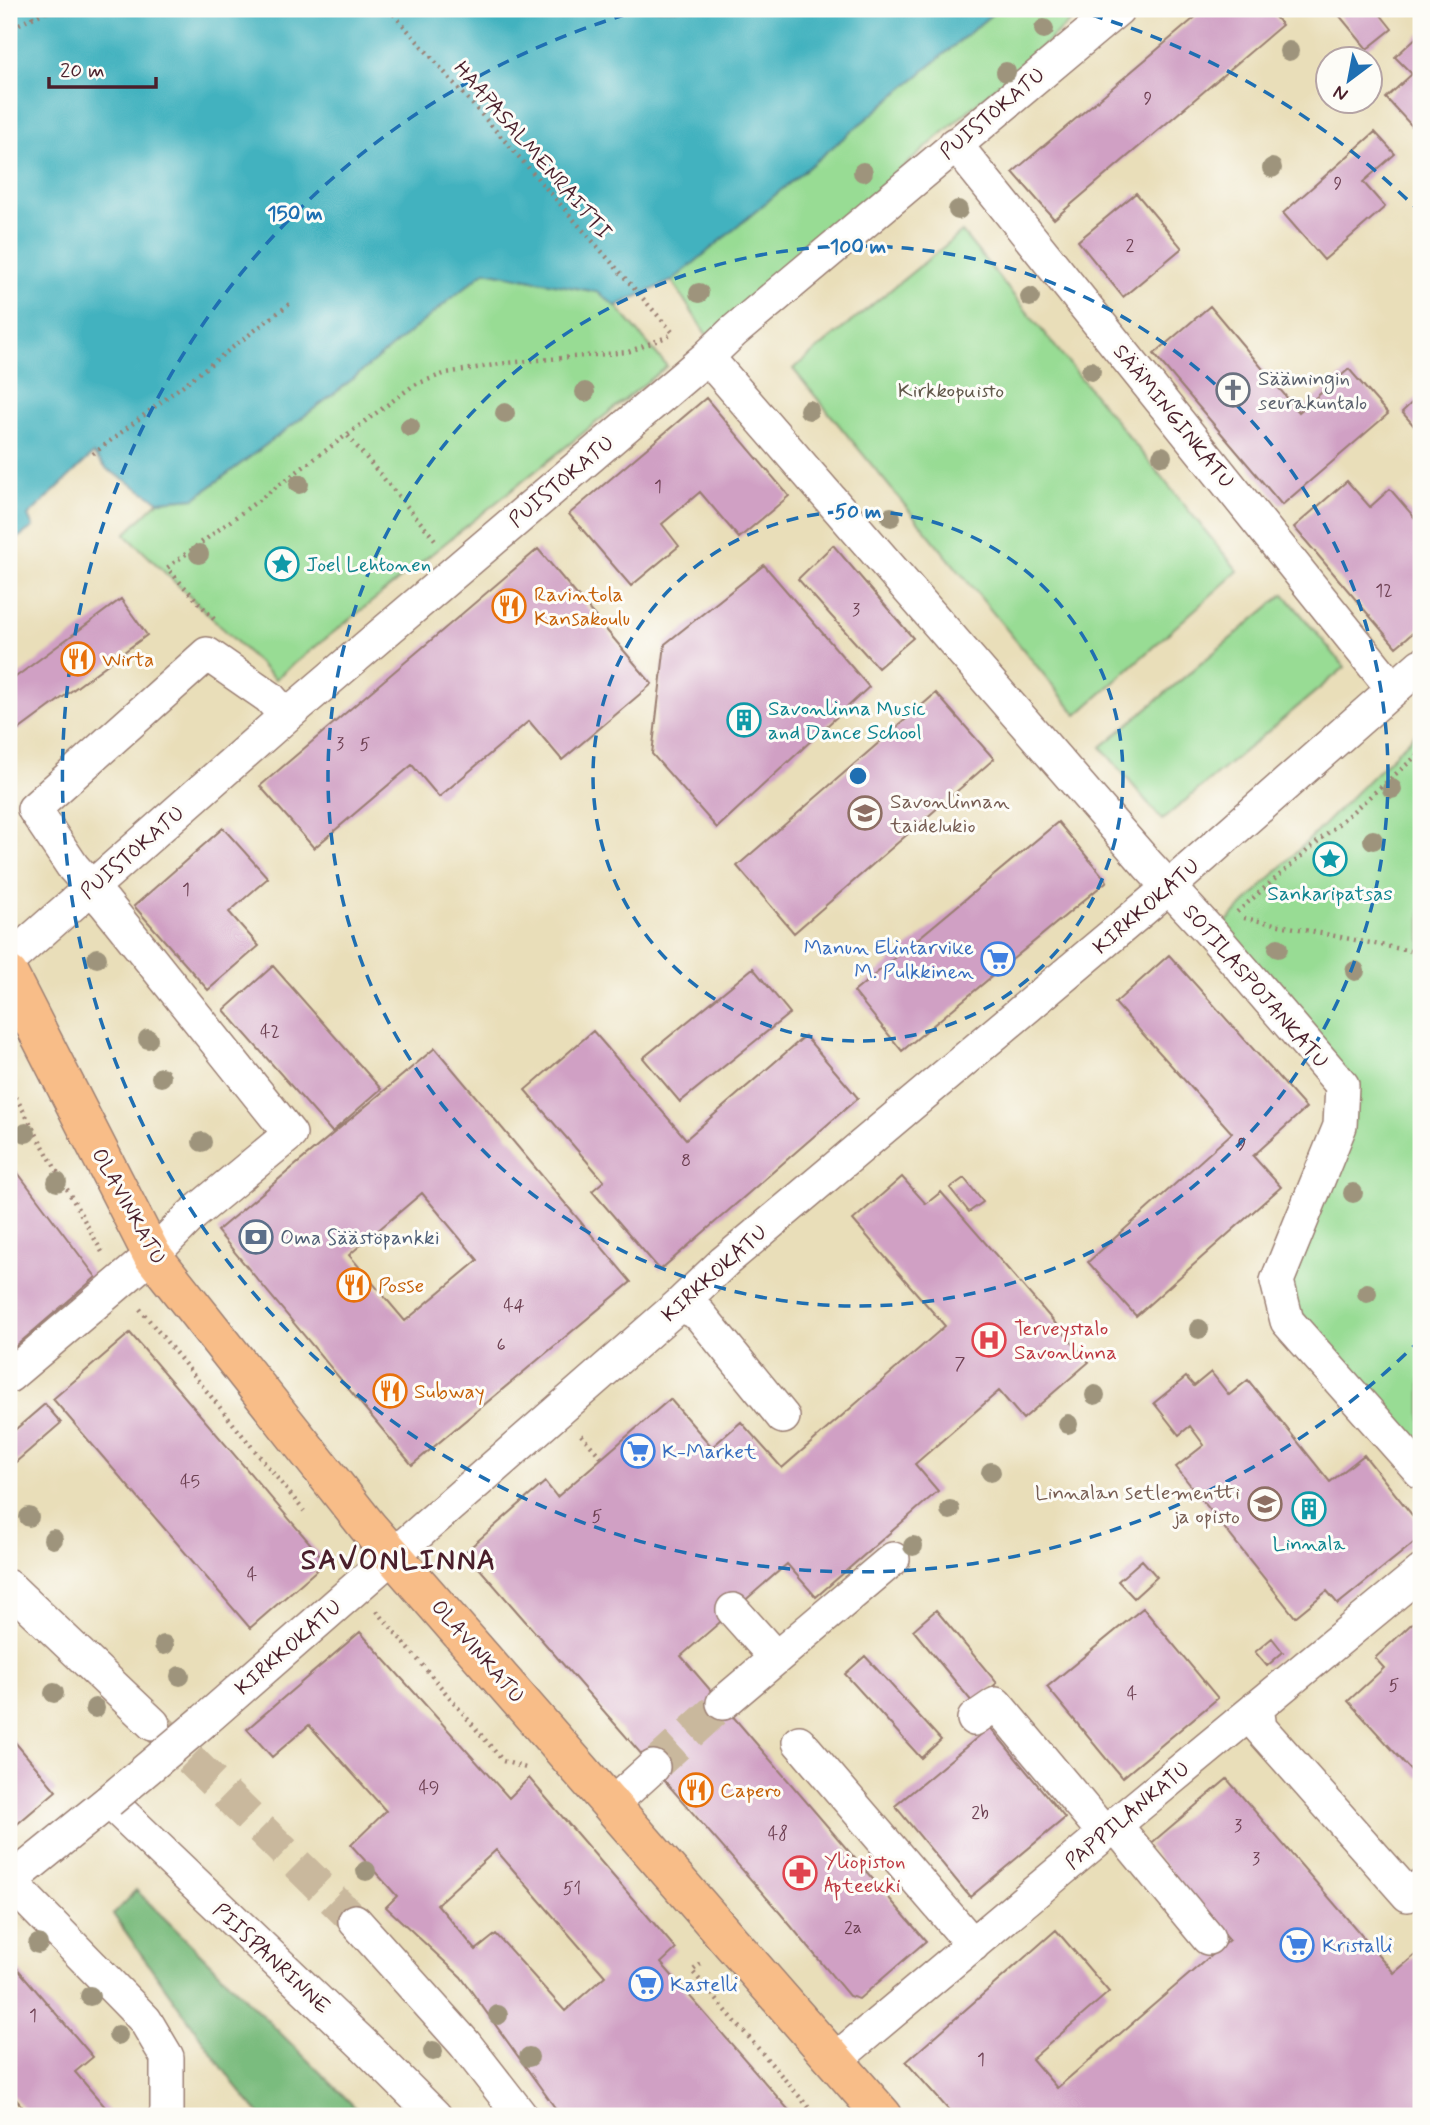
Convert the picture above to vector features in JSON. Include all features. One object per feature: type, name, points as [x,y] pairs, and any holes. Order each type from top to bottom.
[{"type":"main road","name":"OLAVINKATU","points":[[9,975],[152,1255],[368,1527],[883,2116]]},
{"type":"street","name":"PUISTOKATU","points":[[9,960],[286,716],[733,332],[1118,9]]},
{"type":"street","name":"SÄÄMINGINKATU","points":[[955,144],[1393,689]]},
{"type":"street","name":"SOTILASPOJANKATU","points":[[707,357],[1342,1084],[1340,1126],[1277,1280],[1287,1321],[1421,1472]]},
{"type":"street","points":[[9,1376],[152,1255],[192,1214],[290,1134],[73,867],[34,809],[207,654],[269,697],[286,716]]},
{"type":"street","name":"KIRKKOKATU","points":[[9,1882],[205,1720],[784,1211],[1168,887],[1421,665]]},
{"type":"street","points":[[678,1305],[699,1314],[783,1416]]},
{"type":"street","points":[[723,1703],[893,1559]]},
{"type":"street","name":"PAPPILANKATU","points":[[835,2060],[1421,1572]]},
{"type":"street","points":[[9,1587],[153,1724]]},
{"type":"street","points":[[733,1610],[776,1658]]},
{"type":"street","points":[[974,1719],[996,1704],[1208,1938]]},
{"type":"street","points":[[1257,1707],[1260,1728],[1408,1895],[1421,1886]]},
{"type":"street","points":[[799,1742],[973,1945]]},
{"type":"street","points":[[611,1805],[653,1767]]},
{"type":"street","name":"PIISPANRINNE","points":[[109,1801],[435,2116]]},
{"type":"street","points":[[9,1882],[145,2020],[167,2057],[165,2116]]},
{"type":"street","points":[[355,1921],[465,2044],[521,2116]]},
{"type":"path","points":[[29,9],[33,18]]},
{"type":"path","points":[[19,24],[52,9]]},
{"type":"path","name":"HAAPASALMENRAITTI","points":[[348,436],[414,385],[446,373],[506,363],[628,352],[674,334],[389,9]]},
{"type":"path","points":[[93,454],[292,302]]},
{"type":"path","points":[[223,629],[167,569],[348,436],[459,568]]},
{"type":"path","points":[[1421,752],[1233,915],[1421,953]]},
{"type":"path","points":[[9,1085],[119,1282]]},
{"type":"path","points":[[579,1432],[601,1458]]},
{"type":"green space","points":[[998,9],[1085,9],[711,335],[706,334],[672,281]]},
{"type":"green space","name":"Kirkkopuisto","points":[[962,232],[1238,571],[1077,715],[793,369]]},
{"type":"green space","points":[[485,271],[597,292],[616,306],[667,366],[275,679],[125,534],[159,501],[195,498],[339,390]]},
{"type":"green space","points":[[1284,594],[1345,667],[1162,820],[1101,747]]},
{"type":"green space","points":[[1421,728],[1421,1472],[1277,1281],[1342,1085],[1213,935]]},
{"type":"green space","points":[[136,1890],[364,2116],[261,2116],[234,2084],[113,1914]]},
{"type":"water","points":[[9,9],[998,9],[672,281],[616,306],[597,292],[485,271],[339,390],[195,498],[159,501],[107,469],[93,454],[28,516],[33,527],[9,544]]},
{"type":"building","points":[[1205,9],[1268,9],[1282,25],[1054,219],[1013,172]]},
{"type":"building","points":[[1334,9],[1376,9],[1392,29],[1371,46],[1365,46]]},
{"type":"building","points":[[1421,33],[1421,136],[1386,98],[1412,74],[1395,57]]},
{"type":"building","points":[[1375,132],[1395,154],[1363,182],[1385,207],[1324,260],[1283,213]]},
{"type":"building","points":[[1136,193],[1182,248],[1123,297],[1078,241]]},
{"type":"building","name":"Säämingin seurakuntalo","points":[[1210,306],[1299,412],[1349,369],[1388,414],[1282,505],[1154,354]]},
{"type":"building","points":[[1421,394],[1421,434],[1402,412]]},
{"type":"building","points":[[706,398],[789,496],[739,538],[700,492],[662,524],[679,546],[631,586],[569,514]]},
{"type":"building","points":[[1347,481],[1370,507],[1390,489],[1421,525],[1421,544],[1416,548],[1421,554],[1421,626],[1396,647],[1294,527]]},
{"type":"building","points":[[833,545],[913,638],[878,668],[798,579]]},
{"type":"building","points":[[538,549],[652,684],[562,760],[529,721],[439,797],[412,765],[314,848],[260,786]]},
{"type":"building","name":"Savonlinna Music and Dance School","points":[[764,565],[869,687],[717,828],[652,754],[665,644]]},
{"type":"building","name":"Wirta","points":[[121,599],[147,635],[9,737],[9,682]]},
{"type":"building","name":"Savonlinnan taidelukio","points":[[936,693],[994,759],[794,933],[737,866]]},
{"type":"building","points":[[1058,822],[1107,881],[902,1051],[854,992]]},
{"type":"building","points":[[223,828],[268,878],[229,912],[259,946],[208,990],[134,906]]},
{"type":"building","points":[[1169,955],[1306,1108],[1253,1156],[1281,1187],[1136,1316],[1088,1262],[1232,1133],[1115,1003]]},
{"type":"building","points":[[273,966],[381,1089],[332,1132],[224,1010]]},
{"type":"building","points":[[753,968],[790,1013],[680,1102],[643,1058]]},
{"type":"building","points":[[593,1031],[686,1139],[805,1036],[858,1098],[660,1270],[592,1191],[604,1181],[525,1090]]},
{"type":"building","points":[[435,1048],[631,1282],[412,1465],[217,1231]],"holes":[[[422,1193],[478,1260],[405,1321],[349,1255]]]},
{"type":"building","points":[[9,1161],[96,1277],[9,1352]]},
{"type":"building","points":[[902,1177],[926,1204],[941,1192],[1089,1362],[1023,1419],[999,1391],[915,1464],[938,1491],[816,1597],[787,1564],[681,1656],[926,1941],[859,1999],[849,1996],[780,1913],[465,1552],[545,1482],[557,1497],[670,1399],[712,1447],[741,1422],[782,1468],[945,1326],[853,1220]]},
{"type":"building","points":[[964,1178],[983,1202],[969,1212],[950,1188]]},
{"type":"building","points":[[130,1333],[326,1562],[250,1628],[53,1399]]},
{"type":"building","name":"Linnala","points":[[1211,1372],[1229,1395],[1248,1380],[1330,1482],[1364,1455],[1421,1526],[1421,1537],[1338,1604],[1327,1591],[1295,1617],[1176,1467],[1204,1445],[1190,1426],[1179,1435],[1154,1403],[1186,1377],[1194,1386]]},
{"type":"building","points":[[45,1404],[61,1423],[9,1468],[9,1435]]},
{"type":"building","points":[[1142,1560],[1157,1577],[1134,1598],[1118,1581]]},
{"type":"building","points":[[1143,1608],[1218,1698],[1122,1778],[1047,1687]]},
{"type":"building","points":[[936,1610],[997,1683],[973,1703],[913,1630]]},
{"type":"building","points":[[1421,1615],[1421,1776],[1418,1778],[1348,1701],[1384,1668],[1375,1658]]},
{"type":"building","points":[[360,1632],[509,1798],[529,1778],[676,1949],[661,1963],[794,2116],[561,2116],[461,1977],[386,1907],[397,1896],[351,1845],[386,1811],[309,1725],[272,1757],[247,1729]],"holes":[[[496,1850],[605,1976],[565,2011],[496,1934],[476,1950],[437,1904]]]},
{"type":"building","points":[[1272,1638],[1283,1652],[1267,1666],[1255,1652]]},
{"type":"building","points":[[865,1656],[941,1740],[921,1758],[845,1674]]},
{"type":"building","points":[[990,1727],[1065,1818],[970,1897],[895,1806]]},
{"type":"building","points":[[9,1735],[56,1791],[9,1831]]},
{"type":"building","name":"Kristalli","points":[[1227,1779],[1394,1973],[1421,1950],[1421,2116],[954,2116],[906,2062],[1056,1930],[1109,1992],[1032,2059],[1057,2088],[1229,1940],[1148,1846]]},
{"type":"building","points":[[16,1967],[93,2057],[75,2072],[113,2116],[30,2116],[9,2091],[9,1973]]},
{"type":"tunnel","points":[[653,1767],[723,1703]]},
{"type":"tunnel","points":[[154,1724],[355,1921]]},
{"type":"place","name":"Säämingin seurakuntalo","points":[[1233,390]]},
{"type":"place","name":"Joel Lehtonen","points":[[282,564]]},
{"type":"place","name":"Ravintola Kansakoulu","points":[[509,606]]},
{"type":"place","name":"Wirta","points":[[78,659]]},
{"type":"place","name":"Savonlinna Music and Dance School","points":[[744,720]]},
{"type":"place","name":"Savonlinnan taidelukio","points":[[865,813]]},
{"type":"place","name":"Sankaripatsas","points":[[1330,859]]},
{"type":"place","name":"Manun Elintarvike M. Pulkkinen","points":[[998,959]]},
{"type":"place","name":"Oma Säästöpankki","points":[[256,1237]]},
{"type":"place","name":"Posse","points":[[354,1285]]},
{"type":"place","name":"Terveystalo Savonlinna","points":[[989,1340]]},
{"type":"place","name":"Subway","points":[[390,1391]]},
{"type":"place","name":"K-Market","points":[[638,1451]]},
{"type":"place","name":"Linnalan setlementti ja opisto","points":[[1265,1504]]},
{"type":"place","name":"Linnala","points":[[1309,1509]]},
{"type":"place","name":"Capero","points":[[696,1790]]},
{"type":"place","name":"Yliopiston Apteekki","points":[[800,1873]]},
{"type":"place","name":"Kristalli","points":[[1297,1945]]},
{"type":"place","name":"Kastelli","points":[[646,1984]]},
{"type":"district","name":"SAVONLINNA","points":[[399,1559]]}]
